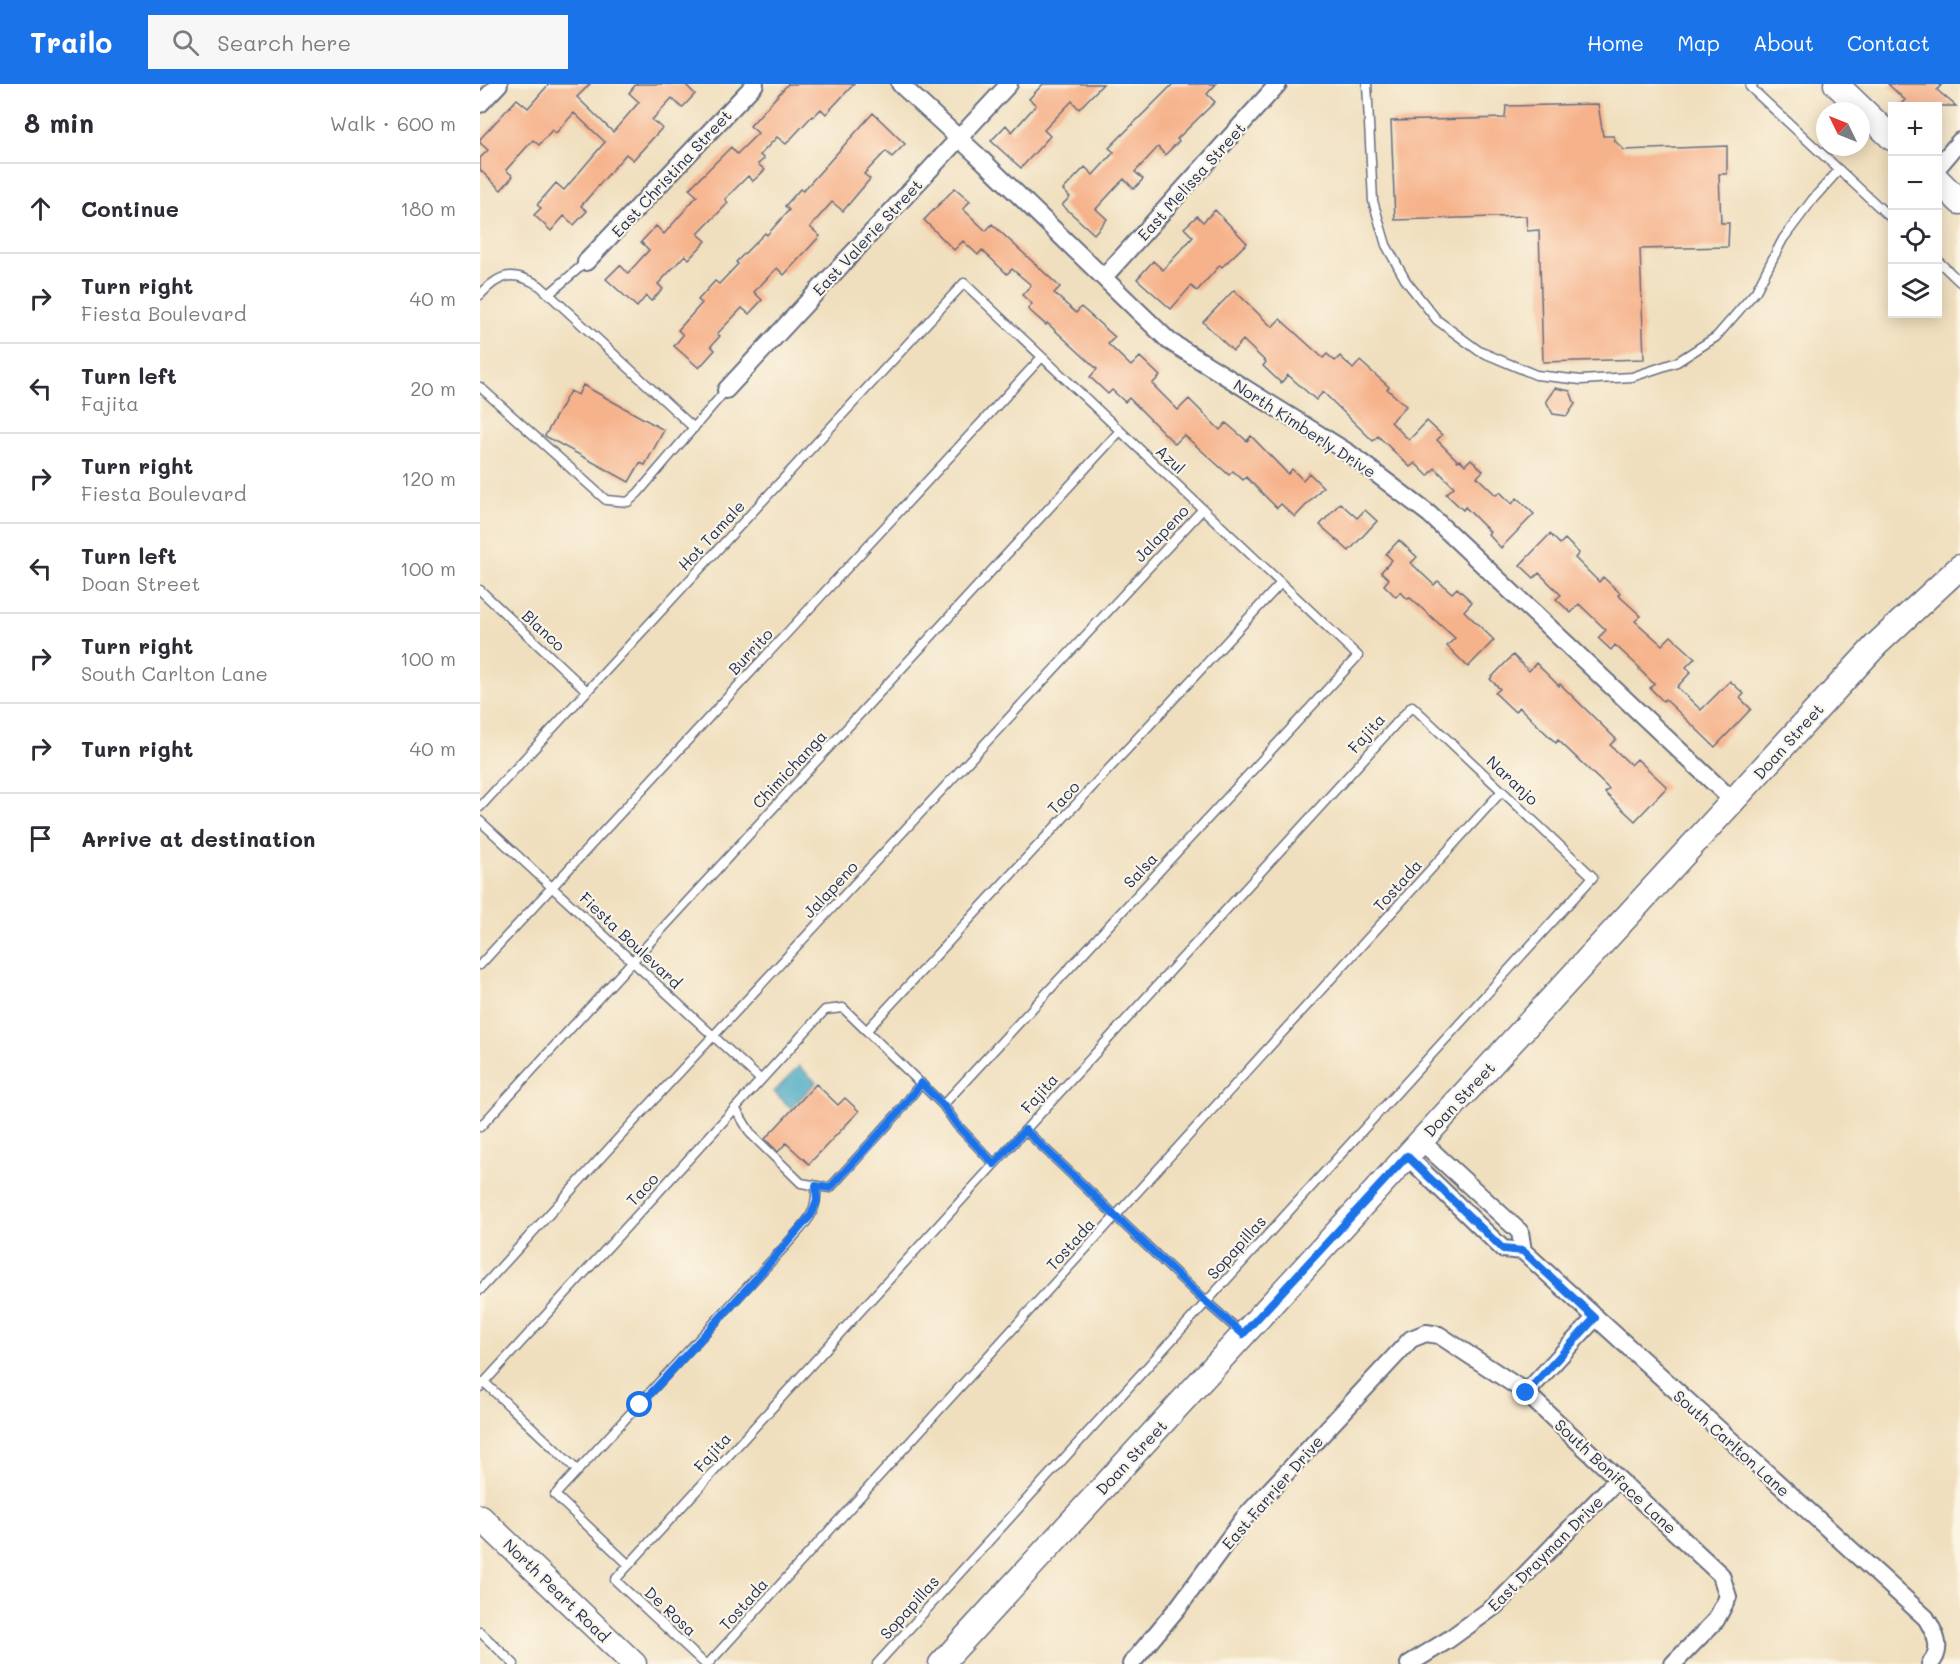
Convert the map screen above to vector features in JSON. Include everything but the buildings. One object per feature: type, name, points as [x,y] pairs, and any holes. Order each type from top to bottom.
[{"type":"street","points":[[480,104],[499,84]]},
{"type":"street","name":"East Christina Street","points":[[586,262],[755,84]]},
{"type":"street","name":"North Kimberly Drive","points":[[900,84],[1169,341],[1349,453],[1429,514],[1733,801]]},
{"type":"street","name":"East Valerie Street","points":[[726,390],[1009,84]]},
{"type":"street","name":"East Melissa Street","points":[[1104,277],[1278,84]]},
{"type":"street","points":[[1836,84],[1888,133]]},
{"type":"street","points":[[1942,162],[1960,141]]},
{"type":"street","points":[[1942,184],[1960,202]]},
{"type":"street","name":"Doan Street","points":[[941,1664],[1877,644],[1960,567]]},
{"type":"street","name":"South Carlton Lane","points":[[1414,1148],[1503,1249],[1523,1251],[1926,1618],[1938,1638],[1935,1659],[1930,1664]]},
{"type":"street","name":"South Carlton Lane","points":[[1414,1148],[1520,1232],[1523,1251]]},
{"type":"street","points":[[1526,1393],[1595,1318]]},
{"type":"street","name":"South Boniface Lane","points":[[1426,1333],[1439,1335],[1526,1393],[1721,1575],[1728,1597],[1716,1620],[1673,1664]]},
{"type":"street","name":"East Farrier Drive","points":[[1131,1664],[1180,1605],[1245,1518],[1411,1339],[1426,1333]]},
{"type":"street","name":"East Drayman Drive","points":[[1409,1664],[1448,1640],[1495,1606],[1618,1479]]},
{"type":"street","name":"North Peart Road","points":[[481,1521],[634,1664]]},
{"type":"lane","points":[[1367,84],[1373,201],[1386,245],[1406,281],[1437,320],[1479,351],[1536,375],[1581,380],[1632,376],[1677,362],[1716,338],[1756,291],[1783,239],[1813,199],[1839,170]]},
{"type":"lane","points":[[1753,84],[1750,87],[1888,214]]},
{"type":"lane","points":[[549,294],[586,262]]},
{"type":"lane","points":[[1941,264],[1960,282]]},
{"type":"lane","points":[[480,295],[493,282],[502,277],[527,278],[540,286],[694,428]]},
{"type":"lane","name":"Azul","points":[[964,284],[1358,656]]},
{"type":"lane","name":"Hot Tamale","points":[[480,807],[964,284]]},
{"type":"lane","name":"Burrito","points":[[480,965],[1042,357]]},
{"type":"lane","points":[[480,387],[606,500],[628,502],[726,390]]},
{"type":"lane","name":"Chimichanga","points":[[480,1127],[1120,431]]},
{"type":"lane","name":"Jalapeno","points":[[480,1290],[1203,509]]},
{"type":"lane","name":"Taco","points":[[482,1384],[825,1010],[843,1008],[867,1030],[1281,583]]},
{"type":"lane","name":"Blanco","points":[[480,590],[587,691]]},
{"type":"lane","name":"Salsa","points":[[943,1105],[1358,656]]},
{"type":"lane","name":"Naranjo","points":[[1412,706],[1593,877]]},
{"type":"lane","name":"Fajita","points":[[615,1580],[1412,706]]},
{"type":"lane","name":"Tostada","points":[[706,1664],[1502,791]]},
{"type":"lane","name":"Fiesta Boulevard","points":[[480,821],[761,1080]]},
{"type":"lane","name":"Sopapillas","points":[[877,1664],[1593,877]]},
{"type":"lane","points":[[867,1030],[943,1105],[957,1125],[994,1164]]},
{"type":"lane","points":[[735,1108],[751,1134],[801,1183],[830,1188],[899,1112],[921,1083]]},
{"type":"lane","points":[[1025,1130],[1206,1302],[1243,1334]]},
{"type":"lane","points":[[629,1565],[555,1495],[684,1359],[788,1243],[811,1215],[817,1201],[816,1186]]},
{"type":"lane","points":[[482,1384],[578,1470]]},
{"type":"lane","name":"De Rosa","points":[[615,1580],[706,1664]]},
{"type":"lane","points":[[480,1632],[514,1664]]},
{"type":"water","points":[[799,1066],[816,1082],[791,1108],[774,1092]]},
{"type":"route","points":[[640,1405],[811,1215],[817,1201],[816,1186],[830,1188],[899,1112],[921,1083],[994,1164],[1025,1130],[1206,1302],[1243,1334],[1407,1156],[1503,1249],[1523,1251],[1595,1318],[1526,1393]]}]
